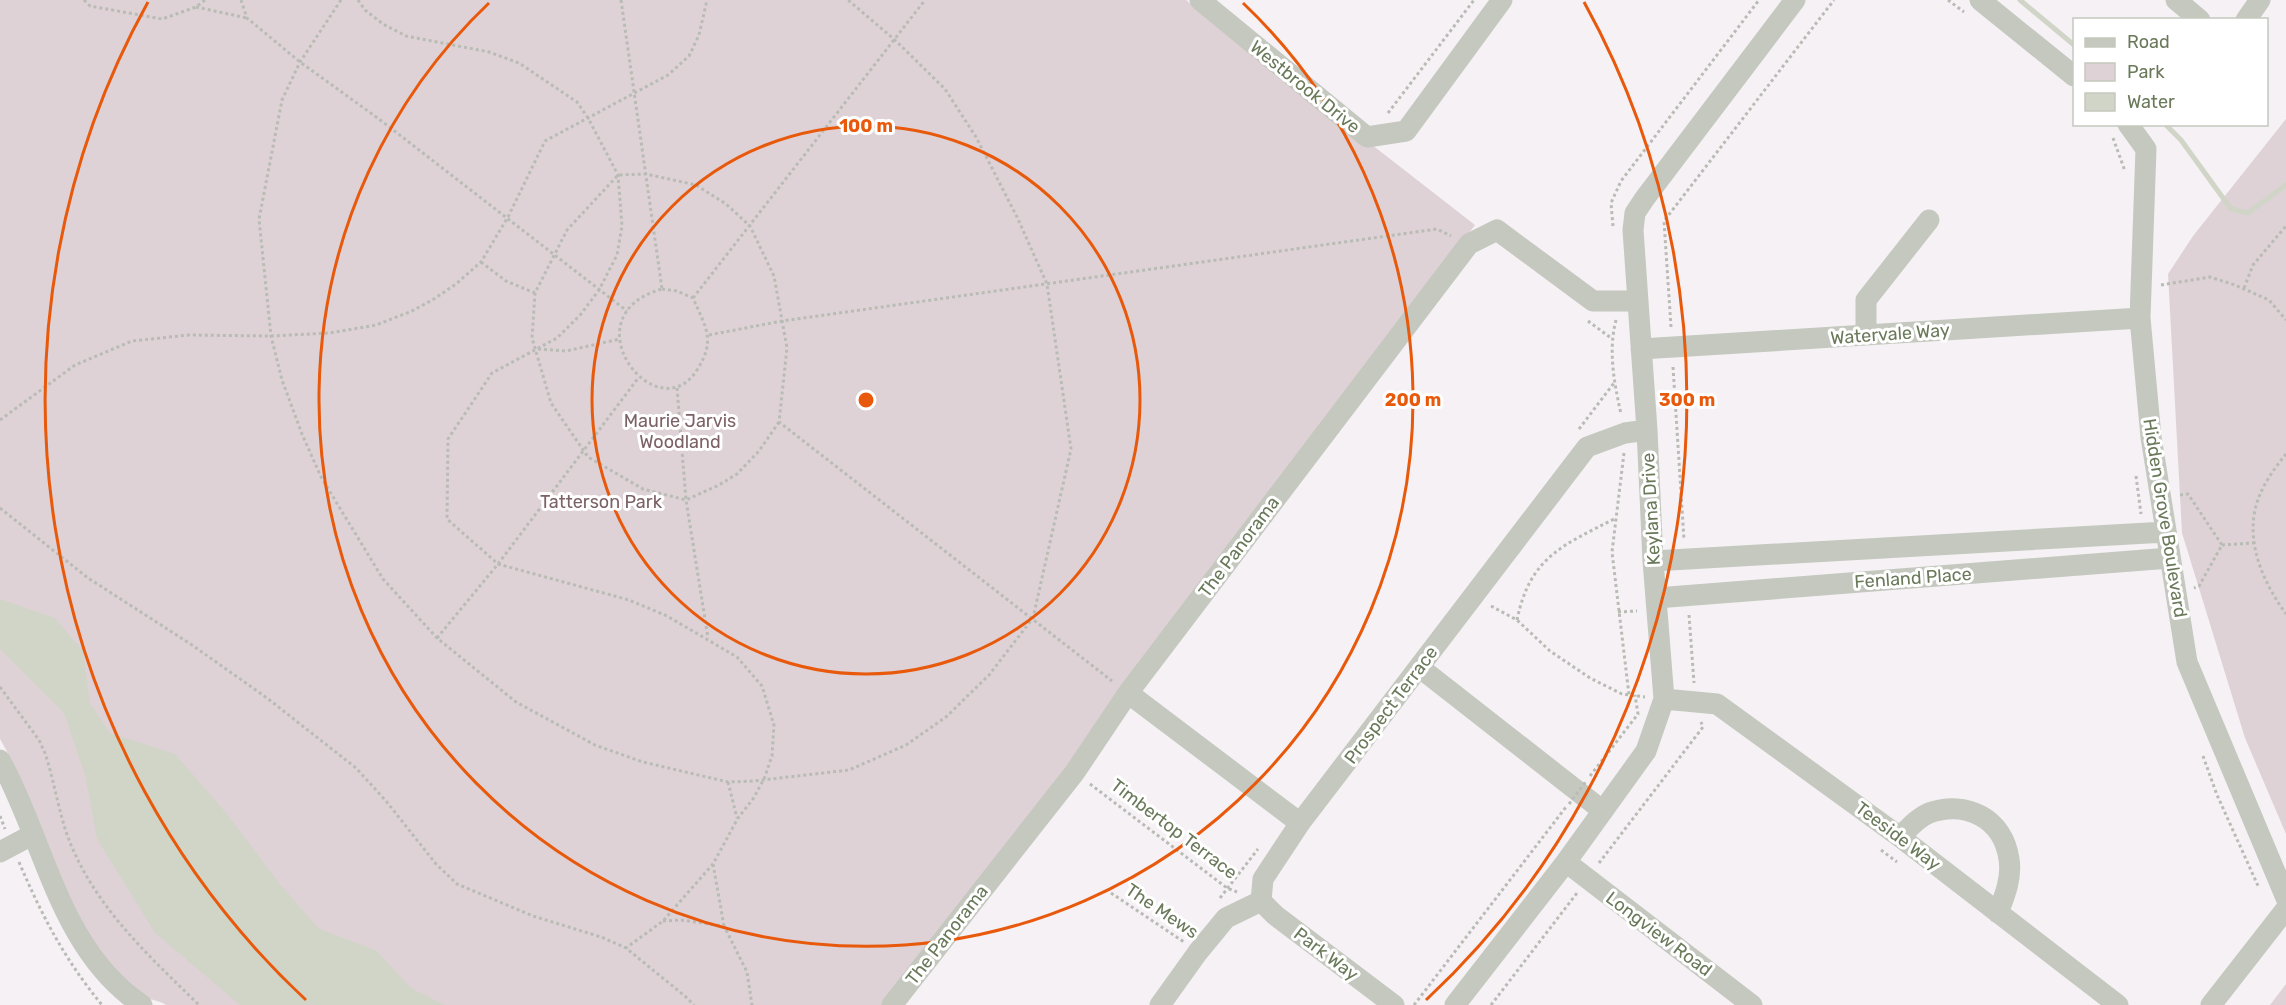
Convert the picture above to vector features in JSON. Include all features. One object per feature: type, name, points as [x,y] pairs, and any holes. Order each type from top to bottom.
[{"type":"street","name":"Westbrook Drive","points":[[1211,4],[1366,137],[1406,131],[1502,0]]},
{"type":"street","name":"Keylana Drive","points":[[1455,1005],[1566,862],[1646,751],[1664,699],[1653,561],[1647,430],[1633,230],[1635,213],[1795,0]]},
{"type":"street","points":[[1980,0],[2073,75]]},
{"type":"street","points":[[2176,0],[2198,18]]},
{"type":"street","points":[[2247,18],[2260,0]]},
{"type":"street","name":"Hidden Grove Boulevard","points":[[2129,126],[2146,149],[2140,318],[2151,437],[2187,662],[2286,898]]},
{"type":"street","points":[[1866,335],[1866,300],[1929,220]]},
{"type":"street","name":"The Panorama","points":[[892,1005],[1075,772],[1128,693],[1469,244],[1497,230],[1593,301],[1638,301]]},
{"type":"street","name":"Watervale Way","points":[[1641,349],[2140,318]]},
{"type":"street","name":"Prospect Terrace","points":[[1262,901],[1263,879],[1300,823],[1587,447],[1625,433],[1647,430]]},
{"type":"street","name":"Fenland Place","points":[[1653,561],[2166,532]]},
{"type":"street","name":"Fenland Place","points":[[1656,598],[2170,558]]},
{"type":"street","points":[[1419,667],[1603,811]]},
{"type":"street","points":[[1128,693],[1300,823]]},
{"type":"street","name":"Teeside Way","points":[[1664,699],[1717,705],[1900,837],[2118,1005]]},
{"type":"street","points":[[0,760],[10,778],[32,835],[76,931],[114,984],[124,1005]]},
{"type":"street","points":[[1900,837],[1916,820],[1929,813],[1955,809],[1980,814],[1997,829],[2005,843],[2010,860],[2010,879],[1998,913]]},
{"type":"street","points":[[0,852],[32,835]]},
{"type":"street","name":"Longview Road","points":[[1566,862],[1752,1005]]},
{"type":"street","points":[[1160,1005],[1197,952],[1226,918],[1262,901]]},
{"type":"street","name":"Park Way","points":[[1262,901],[1275,915],[1394,1005]]},
{"type":"street","points":[[2211,1005],[2286,909]]},
{"type":"street","points":[[114,984],[142,1005]]},
{"type":"path","points":[[84,0],[90,6],[162,19],[196,7],[205,0]]},
{"type":"path","points":[[241,0],[247,18]]},
{"type":"path","points":[[341,0],[300,62],[282,100],[259,219],[271,336],[282,380],[321,477],[383,579],[437,638],[516,702],[595,745],[643,762],[728,782],[849,770],[906,746],[946,717],[989,675],[1033,618],[1071,449],[1047,284],[1017,217],[976,137],[945,89],[895,40],[848,0]]},
{"type":"path","points":[[358,0],[365,10],[383,24],[406,36],[489,52],[519,63],[577,102],[618,175],[622,226],[617,255],[599,290],[581,314],[557,338],[492,373],[448,439],[447,519],[498,564],[629,600],[667,616],[708,638],[737,657],[762,686],[774,725],[772,756],[764,779],[753,799],[738,818],[713,864],[663,921],[626,948]]},
{"type":"path","points":[[621,0],[662,288]]},
{"type":"path","points":[[0,420],[75,365],[132,341],[189,335],[271,336],[329,333],[376,325],[412,311],[434,299],[456,284],[481,262],[508,217],[545,141],[668,75],[689,56],[699,35],[707,0]]},
{"type":"path","points":[[693,298],[925,0]]},
{"type":"path","points":[[1387,115],[1474,0]]},
{"type":"path","points":[[196,7],[247,18],[300,62],[508,217],[627,311]]},
{"type":"path","points":[[646,174],[696,185],[726,204],[750,226],[774,276],[787,348],[779,422],[759,451],[737,474],[719,485],[686,500],[642,489],[588,457],[551,403],[532,338],[535,293],[567,230],[618,175],[646,174]]},
{"type":"path","points":[[2244,289],[2253,265],[2286,226]]},
{"type":"path","points":[[709,336],[782,321],[1437,229],[1469,244]]},
{"type":"path","points":[[481,262],[506,281],[535,293]]},
{"type":"path","points":[[2141,290],[2210,277],[2269,300],[2286,320]]},
{"type":"path","points":[[662,288],[693,298],[709,336],[702,363],[693,376],[677,388],[657,388],[629,368],[622,354],[620,325],[627,311],[650,292],[662,288]]},
{"type":"path","points":[[1583,317],[1611,338]]},
{"type":"path","points":[[536,349],[566,351],[620,339]]},
{"type":"path","points":[[437,638],[498,564],[639,377]]},
{"type":"path","points":[[677,388],[686,500],[708,638]]},
{"type":"path","points":[[779,422],[1128,693]]},
{"type":"path","points":[[1625,433],[1622,486],[1612,552],[1629,695]]},
{"type":"path","points":[[2286,454],[2271,473],[2255,510],[2254,543],[2261,572],[2286,614]]},
{"type":"path","points":[[2160,498],[2188,494],[2222,545]]},
{"type":"path","points":[[0,508],[88,578],[192,645],[267,698],[356,768],[386,801],[436,864],[457,884],[533,916],[601,937],[626,948],[694,1005]]},
{"type":"path","points":[[1518,620],[1521,601],[1528,584],[1553,553],[1616,518]]},
{"type":"path","points":[[2222,545],[2254,543]]},
{"type":"path","points":[[2176,595],[2199,586],[2222,545]]},
{"type":"path","points":[[1473,597],[1518,620],[1550,651],[1590,678],[1622,694],[1664,699]]},
{"type":"path","points":[[0,687],[42,747],[53,777],[70,843],[93,888],[128,936],[199,1005]]},
{"type":"path","points":[[1414,1005],[1638,714],[1635,695]]},
{"type":"path","points":[[1491,1005],[1703,727],[1695,702]]},
{"type":"path","name":"Timbertop Terrace","points":[[1075,772],[1227,888],[1262,901]]},
{"type":"path","points":[[728,782],[738,818]]},
{"type":"path","points":[[1877,846],[1905,867]]},
{"type":"path","points":[[713,864],[724,926],[747,972],[752,1005]]},
{"type":"path","name":"The Mews","points":[[1111,893],[1197,952]]},
{"type":"path","points":[[663,921],[681,920],[724,926]]},
{"type":"green space","name":"Tatterson Park","points":[[0,0],[1186,0],[1475,225],[889,1005],[166,1005],[142,995],[115,969],[93,940],[75,908],[17,771],[0,739]]},
{"type":"green space","points":[[2286,119],[2286,834],[2245,738],[2182,533],[2168,274],[2193,236]]},
{"type":"green space","points":[[2286,984],[2286,1005],[2270,1005]]},
{"type":"water","points":[[0,599],[55,618],[83,651],[90,703],[110,733],[175,754],[227,814],[279,883],[318,928],[377,951],[411,988],[445,1005],[240,1005],[155,933],[97,839],[85,775],[64,713],[0,649]]},
{"type":"waterway","points":[[2020,0],[2073,44]]},
{"type":"waterway","points":[[2167,126],[2181,140],[2231,209],[2248,213],[2286,185]]},
{"type":"park label","name":"Maurie Jarvis Woodland","points":[[680,431]]}]
